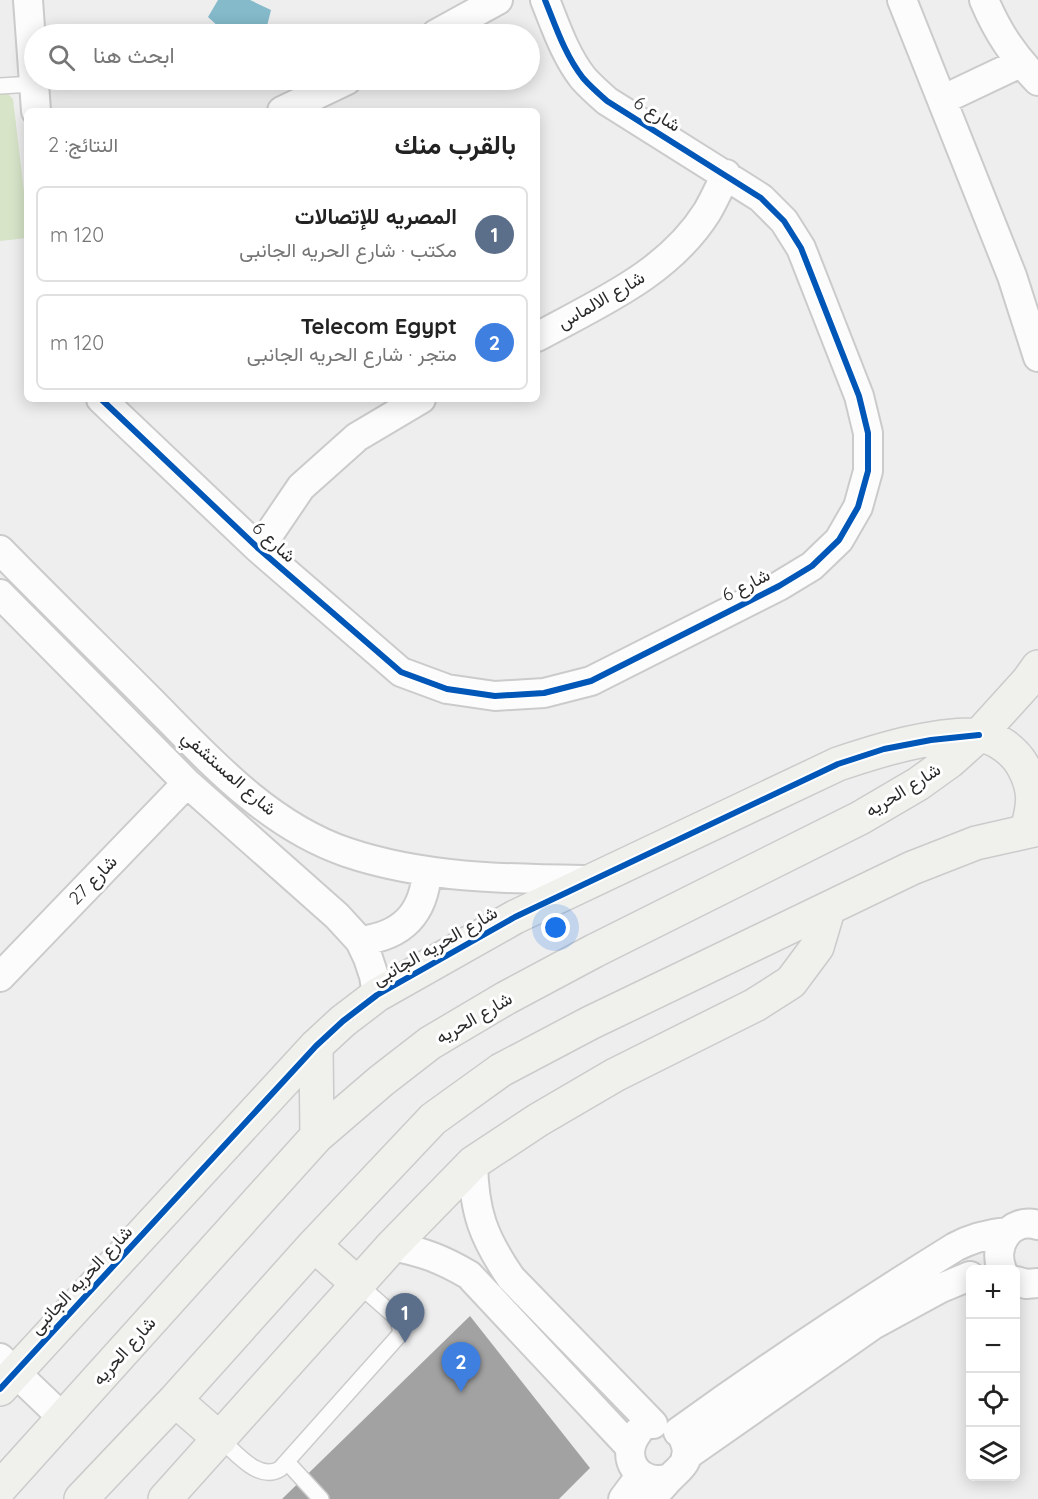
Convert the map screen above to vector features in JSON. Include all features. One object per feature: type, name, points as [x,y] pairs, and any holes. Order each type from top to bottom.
[{"type":"main road","name":"شارع الحريه","points":[[0,1488],[317,1136],[381,1081],[430,1043],[506,998],[594,951],[860,818],[918,784],[950,761],[979,735],[1038,667]]},
{"type":"main road","points":[[81,1499],[175,1400],[314,1245],[434,1119],[501,1070],[590,1023],[912,868],[976,843],[1032,829],[1031,782],[1020,760],[1002,744],[979,735]]},
{"type":"main road","name":"شارع الحريه الجانبى","points":[[5,1373],[316,1046],[377,995],[515,917],[837,764],[884,749],[931,740],[979,735]]},
{"type":"main road","points":[[165,1499],[392,1246],[473,1163],[538,1120],[615,1075],[755,1005],[791,982],[817,947],[828,910]]},
{"type":"main road","points":[[316,1046],[317,1136]]},
{"type":"main road","points":[[314,1245],[358,1284]]},
{"type":"main road","points":[[175,1400],[220,1439]]},
{"type":"street","points":[[28,0],[30,24]]},
{"type":"street","points":[[454,24],[498,0]]},
{"type":"street","name":"شارع 6","points":[[104,402],[259,549],[401,672],[447,689],[495,696],[544,693],[591,681],[779,586],[812,566],[839,540],[858,507],[868,471],[868,433],[859,396],[801,249],[784,221],[761,198],[607,101],[592,87],[583,78],[565,50],[545,0]]},
{"type":"street","points":[[902,0],[1012,276],[1038,357]]},
{"type":"street","points":[[942,100],[1029,72],[996,28],[984,0]]},
{"type":"street","points":[[288,108],[326,90]]},
{"type":"street","name":"شارع الالماس","points":[[540,335],[636,283],[675,251],[707,212],[726,174]]},
{"type":"street","points":[[259,549],[301,487],[357,437],[416,402]]},
{"type":"street","name":"شارع المستشفي","points":[[0,549],[218,769],[276,816],[305,833],[344,851],[384,864],[482,876],[593,880]]},
{"type":"street","name":"شارع المستشفي","points":[[0,594],[187,783],[337,916],[360,942],[371,967],[377,995]]},
{"type":"street","name":"شارع 27","points":[[3,969],[187,783]]},
{"type":"street","points":[[360,942],[378,939],[394,932],[409,921],[426,889],[427,871]]},
{"type":"street","points":[[473,1163],[474,1194],[481,1224],[493,1252],[511,1278],[672,1448]]},
{"type":"street","points":[[1000,1265],[999,1246],[1007,1233],[1019,1225],[1037,1222]]},
{"type":"street","points":[[622,1499],[655,1480],[672,1448],[763,1371],[848,1313],[955,1247],[971,1238],[1007,1233]]},
{"type":"street","points":[[392,1246],[444,1260],[469,1275],[630,1447]]},
{"type":"street","points":[[672,1448],[873,1325],[941,1288],[966,1278]]},
{"type":"street","points":[[5,1373],[64,1419]]},
{"type":"street","points":[[646,1487],[631,1463],[630,1447],[638,1432],[645,1427],[672,1448]]},
{"type":"lane","points":[[0,86],[35,98]]},
{"type":"lane","points":[[220,1439],[264,1473],[275,1472],[287,1462],[400,1333],[398,1319],[358,1284]]},
{"type":"lane","points":[[287,1462],[321,1499]]},
{"type":"green space","points":[[0,93],[7,93],[13,99],[24,192],[24,238],[0,241]]},
{"type":"water","points":[[218,0],[250,0],[271,10],[268,24],[216,24],[208,17]]},
{"type":"building","points":[[470,1316],[590,1468],[559,1499],[282,1499]]},
{"type":"cycle path","points":[[104,402],[259,549],[401,672],[447,689],[495,696],[544,693],[591,681],[779,586],[812,566],[839,540],[858,507],[868,471],[868,433],[859,396],[801,248],[784,221],[761,198],[607,101],[592,87],[571,60],[545,0]]},
{"type":"cycle path","points":[[0,1389],[316,1046],[343,1021],[377,995],[515,917],[838,764],[884,749],[931,740],[979,735]]},
{"type":"place","name":"المصريه للإتصالات","points":[[405,1343]]},
{"type":"place","name":"Telecom Egypt","points":[[461,1392]]}]
